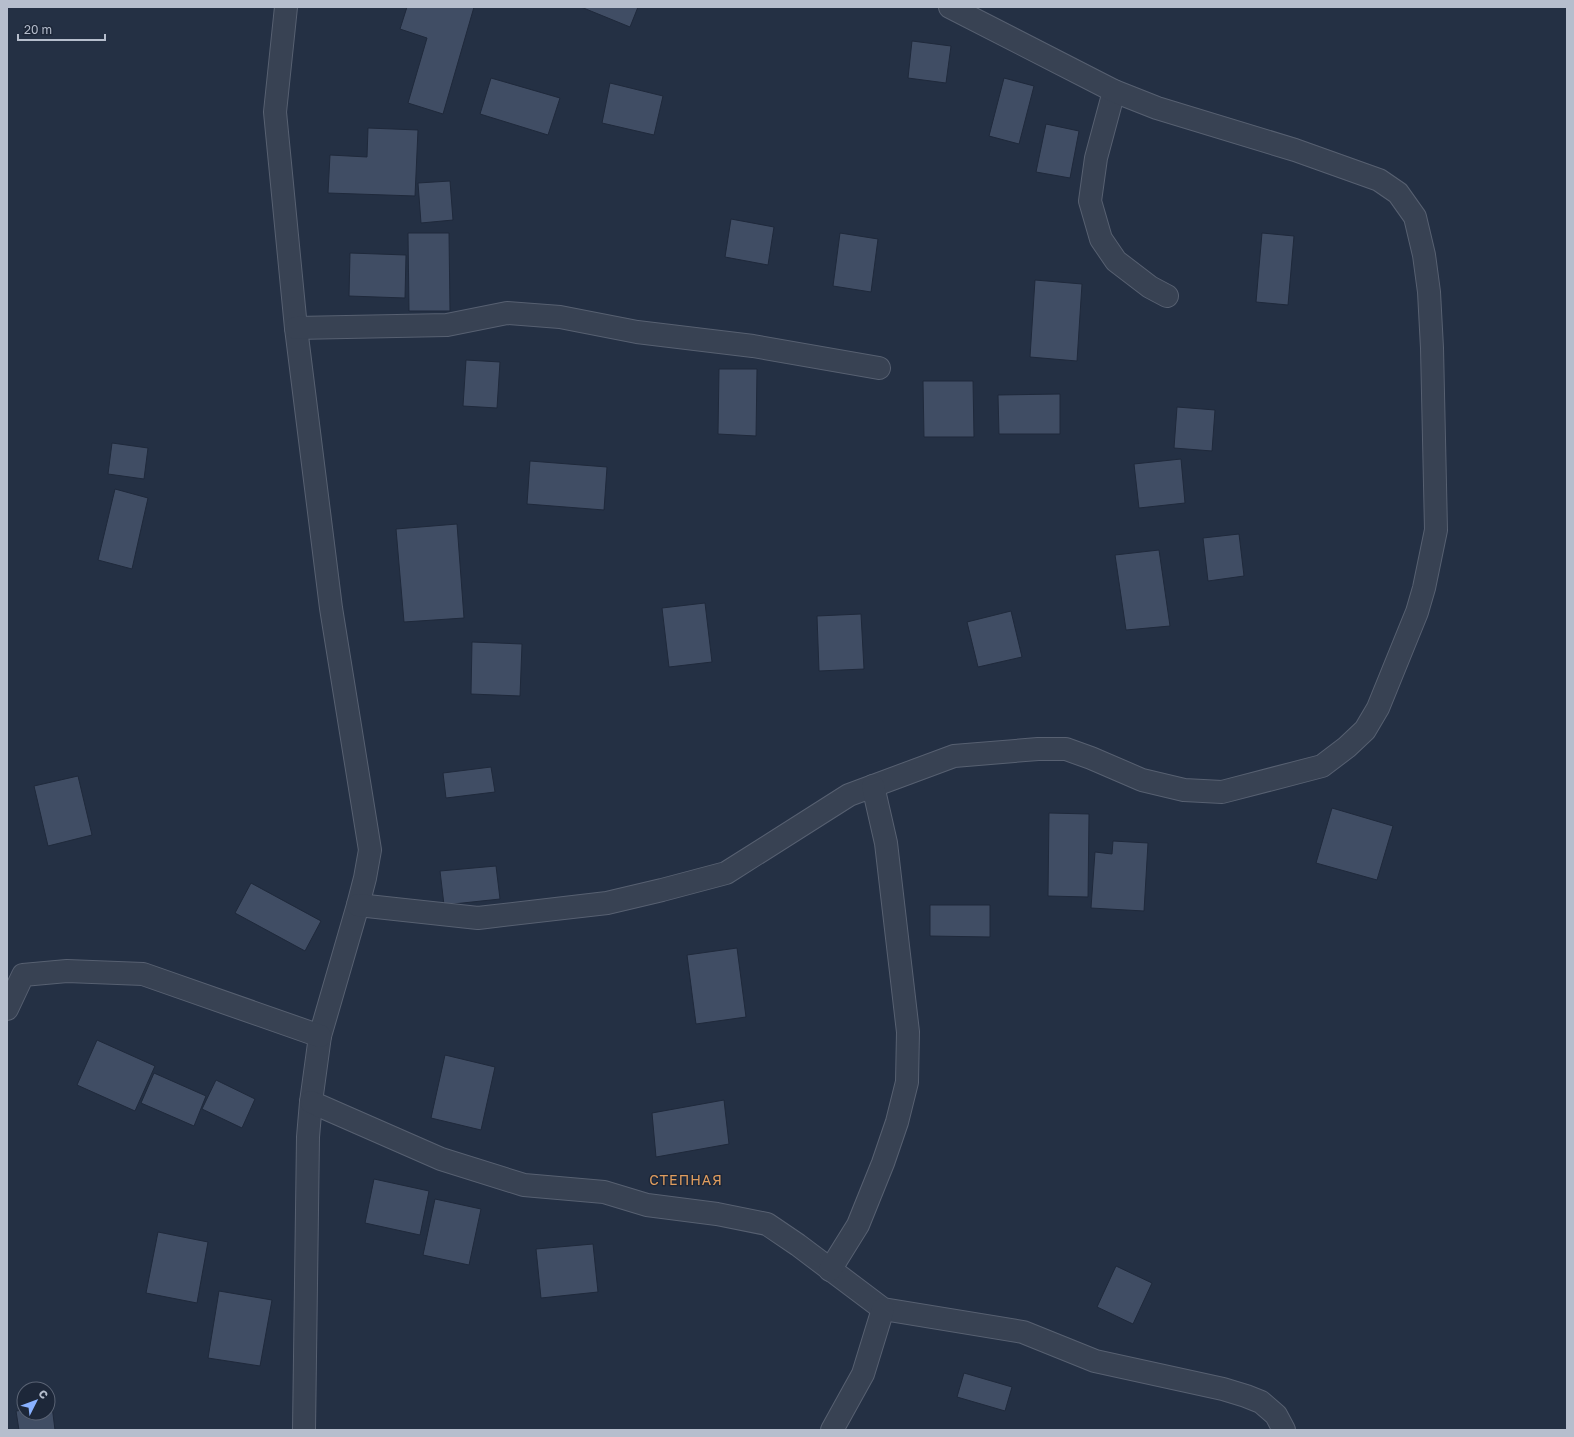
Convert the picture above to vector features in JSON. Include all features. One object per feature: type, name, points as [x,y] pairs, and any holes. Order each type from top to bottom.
[{"type":"street","points":[[286,7],[275,112],[296,328],[331,608],[370,850],[358,905],[320,1036],[311,1102],[308,1137],[304,1430]]},
{"type":"street","points":[[358,905],[478,918],[608,903],[726,873],[849,795],[954,756],[1038,749],[1066,749],[1142,780],[1184,790],[1222,792],[1322,766],[1347,747],[1365,730],[1378,708],[1417,612],[1424,588],[1436,530],[1432,348],[1429,292],[1424,255],[1415,217],[1398,193],[1379,180],[1295,150],[1157,108],[1114,91],[950,7]]},
{"type":"street","points":[[1114,91],[1096,158],[1090,201],[1101,239],[1116,260],[1150,287],[1167,296]]},
{"type":"street","points":[[296,328],[447,326],[507,314],[560,317],[637,332],[753,346],[879,368]]},
{"type":"street","points":[[830,1270],[858,1225],[883,1163],[897,1122],[907,1082],[908,1032],[886,843],[873,786]]},
{"type":"street","points":[[7,1009],[23,975],[67,972],[143,974],[320,1036]]},
{"type":"street","points":[[311,1102],[440,1159],[524,1184],[604,1192],[647,1204],[717,1214],[767,1224],[882,1309],[1023,1332],[1095,1361],[1215,1387],[1246,1396],[1261,1402],[1276,1415],[1284,1430]]},
{"type":"street","points":[[832,1430],[863,1374],[882,1309]]},
{"type":"building","points":[[407,7],[474,7],[443,114],[408,103],[427,38],[400,29]]},
{"type":"building","points":[[581,7],[638,7],[630,27]]},
{"type":"building","points":[[912,41],[951,46],[946,83],[908,78]]},
{"type":"building","points":[[491,78],[560,98],[548,135],[480,114]]},
{"type":"building","points":[[1004,78],[1034,86],[1019,144],[989,136]]},
{"type":"building","points":[[610,83],[663,96],[654,135],[602,123]]},
{"type":"building","points":[[1046,124],[1079,131],[1070,178],[1036,172]]},
{"type":"building","points":[[368,128],[418,130],[415,196],[328,193],[330,155],[367,157]]},
{"type":"building","points":[[450,181],[453,220],[421,223],[418,183]]},
{"type":"building","points":[[731,219],[774,227],[768,265],[725,257]]},
{"type":"building","points":[[408,233],[449,233],[450,311],[409,311]]},
{"type":"building","points":[[840,233],[878,239],[871,292],[833,286]]},
{"type":"building","points":[[1262,233],[1294,236],[1288,305],[1256,302]]},
{"type":"building","points":[[350,253],[406,255],[405,298],[349,296]]},
{"type":"building","points":[[1035,280],[1082,284],[1077,361],[1030,357]]},
{"type":"building","points":[[466,360],[500,362],[497,408],[463,406]]},
{"type":"building","points":[[719,369],[757,369],[756,436],[718,434]]},
{"type":"building","points":[[923,381],[973,381],[974,437],[924,437]]},
{"type":"building","points":[[1060,394],[1060,434],[999,434],[998,395]]},
{"type":"building","points":[[1177,407],[1215,410],[1212,451],[1174,448]]},
{"type":"building","points":[[112,443],[148,448],[144,479],[108,474]]},
{"type":"building","points":[[1181,459],[1185,503],[1139,508],[1134,464]]},
{"type":"building","points":[[530,461],[607,467],[604,510],[527,504]]},
{"type":"building","points":[[115,489],[148,498],[132,569],[98,560]]},
{"type":"building","points":[[457,524],[464,618],[404,622],[396,529]]},
{"type":"building","points":[[1239,534],[1244,576],[1208,581],[1203,538]]},
{"type":"building","points":[[1159,550],[1170,626],[1126,630],[1115,555]]},
{"type":"building","points":[[705,603],[712,662],[669,667],[662,608]]},
{"type":"building","points":[[1011,611],[1022,657],[978,667],[967,622]]},
{"type":"building","points":[[861,614],[864,669],[819,671],[817,616]]},
{"type":"building","points":[[472,642],[522,644],[520,696],[471,694]]},
{"type":"building","points":[[491,767],[495,792],[446,798],[443,773]]},
{"type":"building","points":[[78,776],[92,835],[48,846],[34,786]]},
{"type":"building","points":[[1332,808],[1393,826],[1377,880],[1316,863]]},
{"type":"building","points":[[1049,813],[1089,814],[1088,897],[1048,896]]},
{"type":"building","points":[[1113,841],[1148,843],[1144,911],[1091,908],[1095,852],[1112,854]]},
{"type":"building","points":[[496,866],[500,899],[444,905],[440,871]]},
{"type":"building","points":[[251,883],[321,921],[305,951],[235,913]]},
{"type":"building","points":[[930,905],[990,905],[990,937],[930,936]]},
{"type":"building","points":[[737,948],[746,1017],[696,1024],[687,955]]},
{"type":"building","points":[[97,1040],[155,1066],[135,1111],[77,1085]]},
{"type":"building","points":[[445,1055],[495,1067],[481,1130],[431,1118]]},
{"type":"building","points":[[154,1073],[206,1096],[194,1126],[141,1103]]},
{"type":"building","points":[[216,1080],[255,1099],[242,1128],[202,1109]]},
{"type":"building","points":[[724,1100],[729,1144],[656,1157],[652,1113]]},
{"type":"building","points":[[374,1179],[429,1191],[420,1235],[365,1223]]},
{"type":"building","points":[[435,1199],[481,1209],[469,1265],[423,1255]]},
{"type":"building","points":[[158,1232],[208,1242],[197,1303],[146,1293]]},
{"type":"building","points":[[593,1244],[598,1292],[541,1298],[536,1249]]},
{"type":"building","points":[[1116,1266],[1152,1283],[1133,1324],[1097,1307]]},
{"type":"building","points":[[219,1291],[272,1300],[260,1366],[208,1358]]},
{"type":"building","points":[[964,1373],[1012,1387],[1005,1411],[957,1397]]},
{"type":"building","points":[[18,1421],[54,1421],[55,1430],[19,1430]]},
{"type":"district","name":"СТЕПНАЯ","points":[[686,1179]]}]
